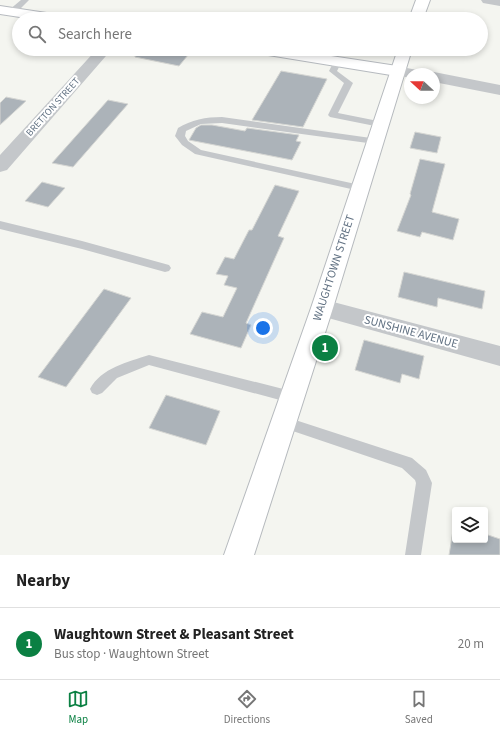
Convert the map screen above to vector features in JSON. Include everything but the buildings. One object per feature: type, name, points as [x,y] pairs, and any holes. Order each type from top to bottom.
[{"type":"main road","points":[[418,12],[422,0]]},
{"type":"main road","points":[[300,56],[404,72]]},
{"type":"main road","name":"WAUGHTOWN STREET","points":[[405,56],[406,68]]},
{"type":"main road","name":"WAUGHTOWN STREET","points":[[239,555],[322,308],[377,133],[404,76]]},
{"type":"street","points":[[488,0],[500,2]]},
{"type":"street","name":"BRETTON STREET","points":[[0,166],[99,56]]},
{"type":"street","points":[[440,78],[500,90]]},
{"type":"street","name":"SUNSHINE AVENUE","points":[[322,308],[500,356]]},
{"type":"lane","points":[[6,11],[25,0]]},
{"type":"lane","points":[[338,62],[333,71],[337,76],[344,79],[348,83],[333,115],[377,133]]},
{"type":"lane","points":[[360,188],[198,152],[185,143],[180,136],[181,130],[189,124],[206,120],[222,120],[377,133]]},
{"type":"lane","points":[[0,225],[82,245],[165,268]]},
{"type":"lane","points":[[97,389],[112,374],[149,360],[291,397]]},
{"type":"lane","points":[[283,422],[407,463],[421,475],[424,483],[413,555]]},
{"type":"place","name":"Waughtown Street & Pleasant Street","points":[[325,348]]}]
